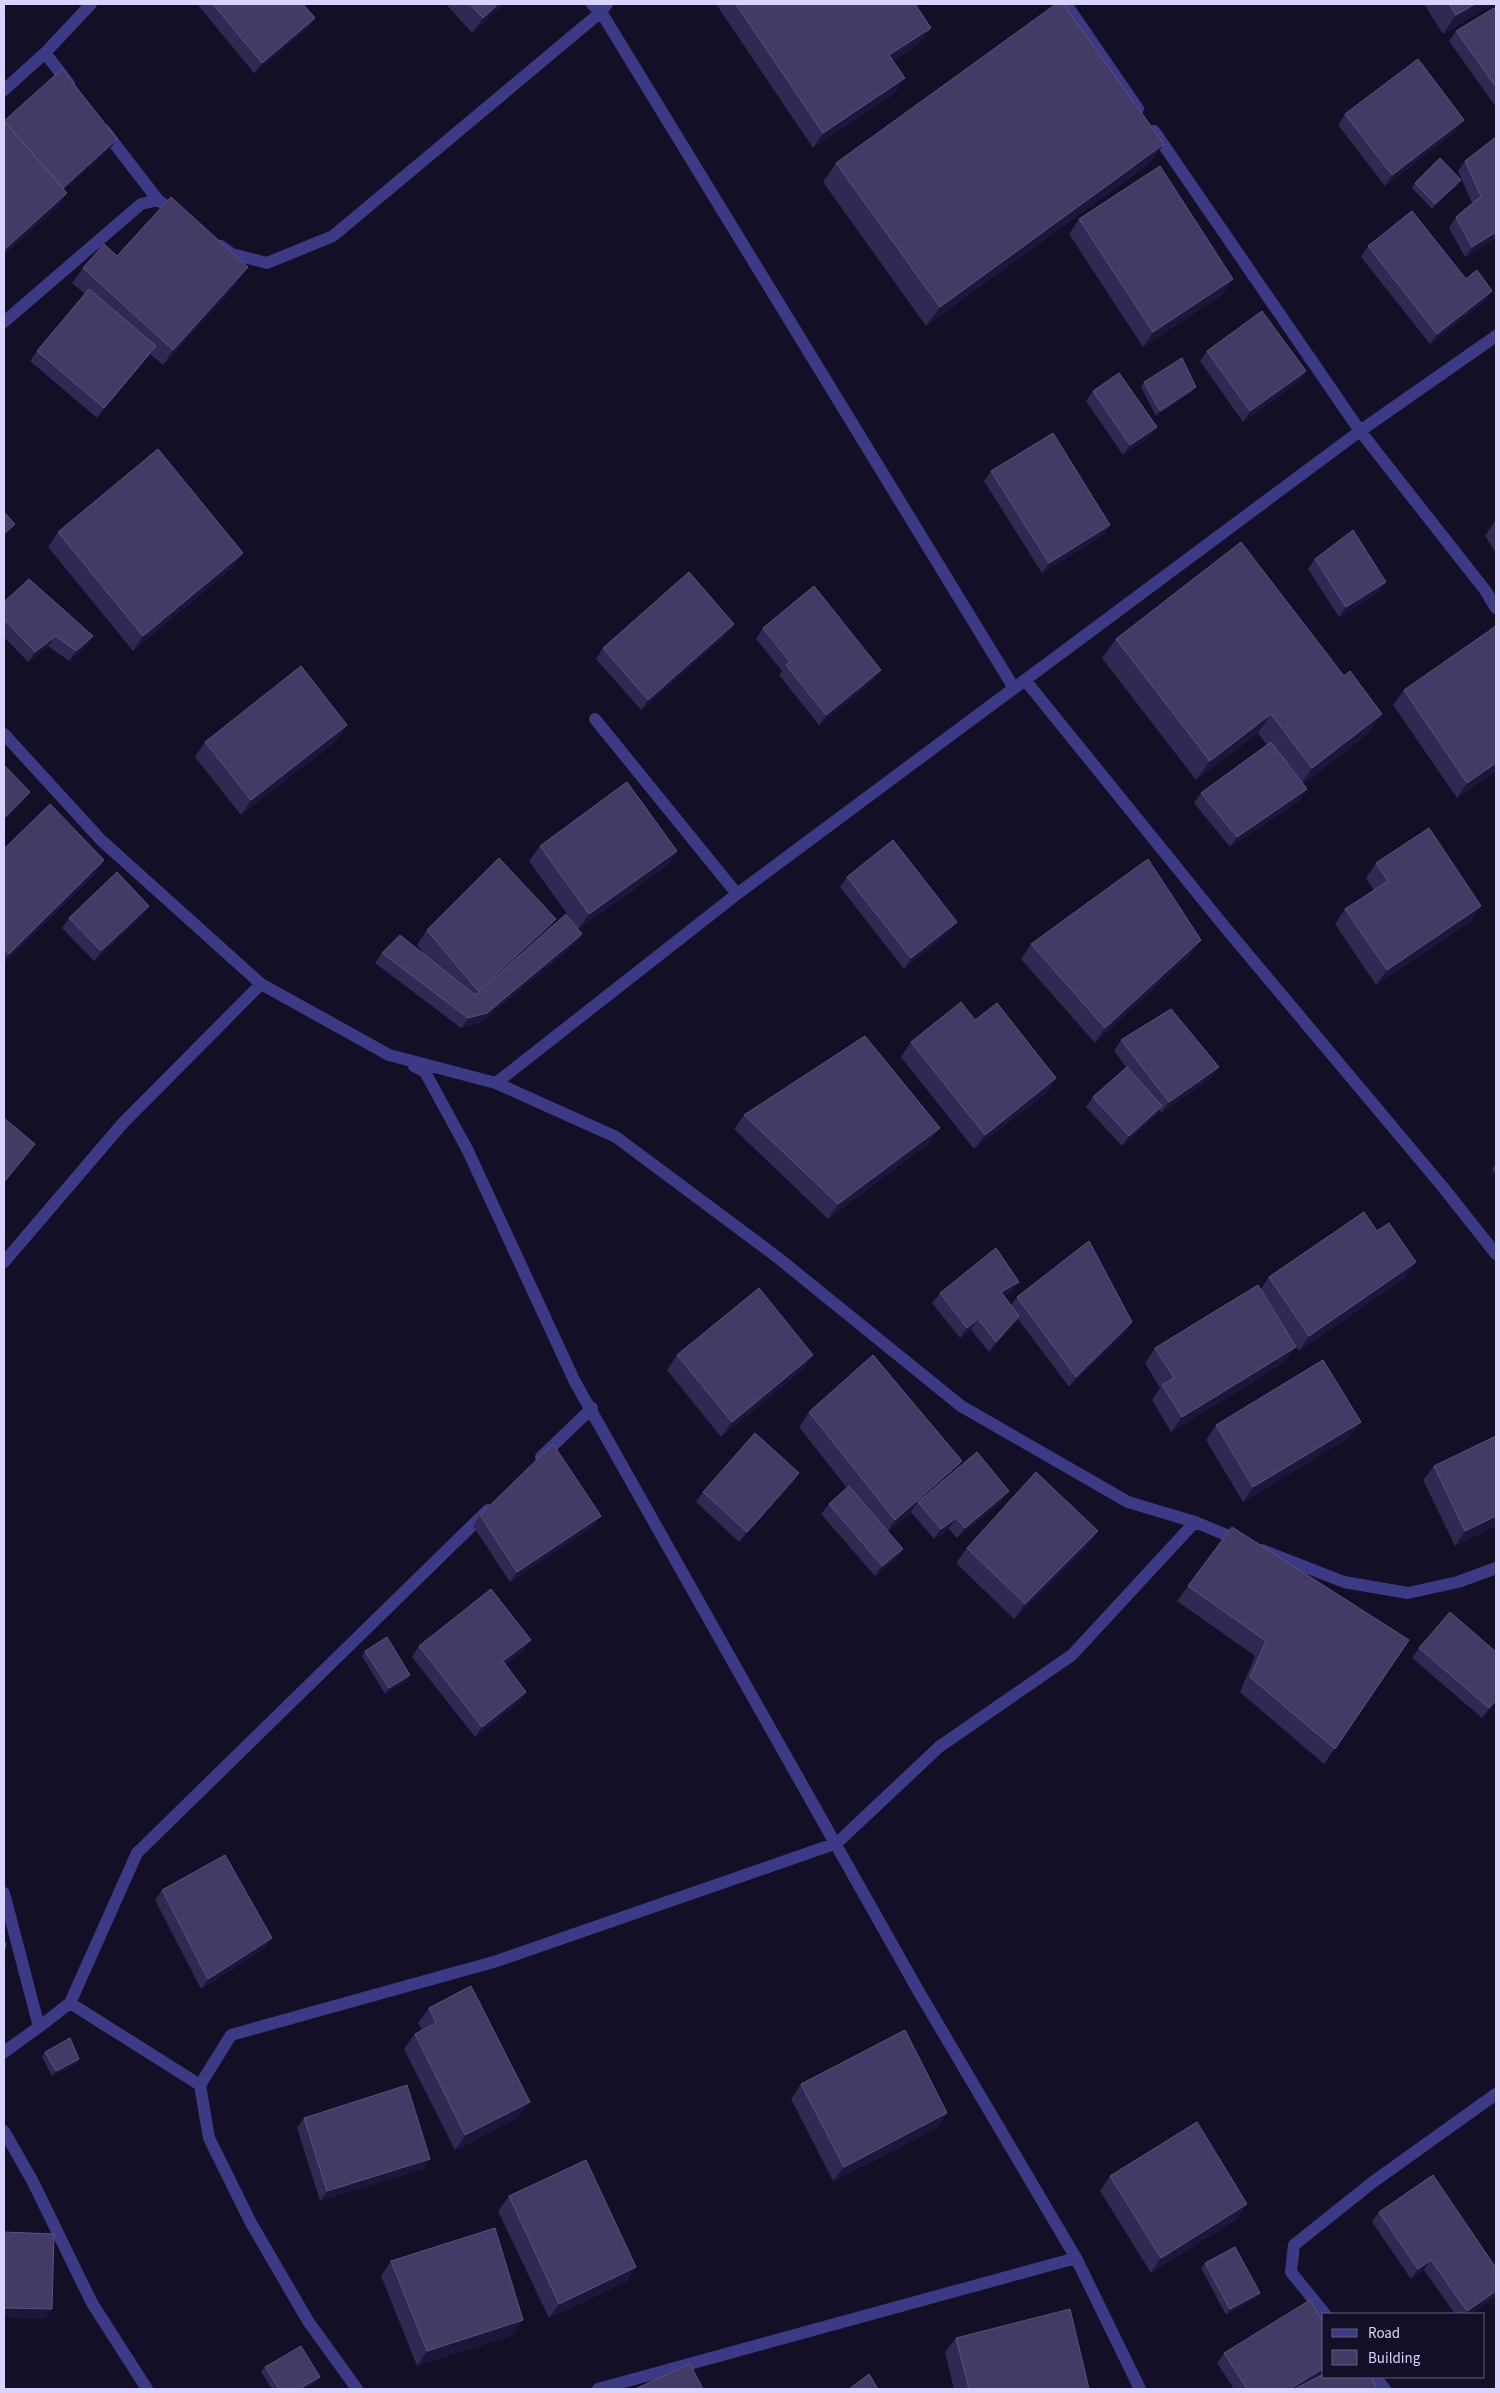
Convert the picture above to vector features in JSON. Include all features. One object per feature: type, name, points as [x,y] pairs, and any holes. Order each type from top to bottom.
[{"type":"street","points":[[4,90],[45,53],[91,4]]},
{"type":"street","points":[[1066,4],[1360,432],[1485,590],[1496,608]]},
{"type":"street","points":[[208,236],[232,254],[267,262],[333,236],[600,7],[1014,688]]},
{"type":"street","points":[[45,53],[74,92]]},
{"type":"street","points":[[98,123],[158,200],[185,220]]},
{"type":"street","points":[[4,322],[141,204],[158,200]]},
{"type":"street","points":[[496,1083],[737,894],[1360,432],[1496,336]]},
{"type":"street","points":[[1025,680],[1224,926],[1442,1186],[1496,1254]]},
{"type":"street","points":[[595,719],[737,894]]},
{"type":"street","points":[[4,734],[101,840],[261,984],[389,1055],[425,1072],[467,1149],[575,1382],[592,1408],[919,1992],[1076,2258],[1140,2389]]},
{"type":"street","points":[[4,1262],[123,1123],[261,984]]},
{"type":"street","points":[[389,1055],[496,1083],[616,1137],[777,1257],[961,1406],[1128,1502],[1195,1522],[1344,1582],[1408,1593],[1458,1582],[1496,1568]]},
{"type":"street","points":[[535,1464],[592,1408]]},
{"type":"street","points":[[4,2052],[70,2003],[138,1853],[499,1498]]},
{"type":"street","points":[[357,2389],[308,2321],[251,2223],[209,2138],[200,2085],[231,2035],[497,1961],[836,1843],[939,1747],[1072,1655],[1195,1522]]},
{"type":"street","points":[[4,1893],[39,2027]]},
{"type":"street","points":[[70,2003],[200,2085]]},
{"type":"street","points":[[1324,2313],[1291,2272],[1294,2245],[1373,2182],[1496,2094]]},
{"type":"street","points":[[5,2136],[33,2182],[92,2303],[147,2389]]},
{"type":"street","points":[[598,2389],[1076,2258]]},
{"type":"street","points":[[1376,2378],[1385,2389]]},
{"type":"building","points":[[213,4],[303,4],[315,18],[262,63]]},
{"type":"building","points":[[470,4],[498,4],[483,18]]},
{"type":"building","points":[[736,4],[915,4],[931,28],[889,55],[905,78],[823,133]]},
{"type":"building","points":[[1056,4],[1063,4],[1164,144],[940,307],[836,163]]},
{"type":"building","points":[[1449,4],[1475,4],[1456,15]]},
{"type":"building","points":[[1494,8],[1496,11],[1496,87],[1456,31]]},
{"type":"building","points":[[1418,59],[1464,120],[1392,175],[1345,114]]},
{"type":"building","points":[[62,69],[117,139],[63,188],[4,121]]},
{"type":"building","points":[[4,121],[67,193],[4,250]]},
{"type":"building","points":[[1496,137],[1496,232],[1472,247],[1456,217],[1481,196],[1465,161]]},
{"type":"building","points":[[1440,158],[1461,180],[1435,204],[1415,183]]},
{"type":"building","points":[[1160,166],[1233,279],[1153,332],[1079,219]]},
{"type":"building","points":[[171,197],[248,267],[173,350],[83,268],[104,244],[117,256]]},
{"type":"building","points":[[1412,211],[1466,279],[1477,270],[1492,291],[1437,334],[1368,246]]},
{"type":"building","points":[[89,289],[156,346],[104,408],[37,351]]},
{"type":"building","points":[[1262,311],[1306,371],[1250,411],[1207,351]]},
{"type":"building","points":[[1182,358],[1196,387],[1160,411],[1144,382]]},
{"type":"building","points":[[1119,373],[1157,427],[1130,445],[1093,391]]},
{"type":"building","points":[[1053,433],[1110,525],[1049,563],[991,471]]},
{"type":"building","points":[[158,449],[243,553],[143,636],[58,532]]},
{"type":"building","points":[[4,512],[15,524],[4,534]]},
{"type":"building","points":[[1353,530],[1386,582],[1346,607],[1315,559]]},
{"type":"building","points":[[1241,542],[1344,676],[1350,671],[1382,714],[1312,768],[1271,714],[1210,761],[1116,639]]},
{"type":"building","points":[[689,572],[734,624],[648,700],[603,648]]},
{"type":"building","points":[[29,579],[93,636],[76,651],[56,636],[35,652],[4,619],[4,602]]},
{"type":"building","points":[[814,586],[881,670],[826,715],[786,665],[790,662],[763,628]]},
{"type":"building","points":[[1496,626],[1496,763],[1467,783],[1404,690]]},
{"type":"building","points":[[301,666],[347,725],[251,800],[205,742]]},
{"type":"building","points":[[1271,742],[1307,789],[1237,837],[1201,793]]},
{"type":"building","points":[[4,765],[30,792],[4,818]]},
{"type":"building","points":[[627,782],[677,851],[589,914],[540,846]]},
{"type":"building","points":[[50,804],[104,860],[9,954],[4,949],[4,849]]},
{"type":"building","points":[[1429,828],[1481,906],[1387,970],[1345,909],[1388,881],[1376,863]]},
{"type":"building","points":[[893,840],[957,922],[911,958],[847,877]]},
{"type":"building","points":[[499,858],[556,919],[478,991],[427,930]]},
{"type":"building","points":[[1148,859],[1201,940],[1105,1028],[1031,944]]},
{"type":"building","points":[[117,872],[149,906],[101,951],[69,918]]},
{"type":"building","points":[[566,914],[582,934],[487,1013],[468,1018],[382,953],[400,935],[475,995]]},
{"type":"building","points":[[961,1002],[975,1020],[997,1003],[1056,1078],[985,1135],[911,1042]]},
{"type":"building","points":[[1171,1009],[1219,1067],[1169,1102],[1121,1040]]},
{"type":"building","points":[[865,1036],[940,1128],[838,1204],[744,1115]]},
{"type":"building","points":[[1127,1067],[1162,1106],[1129,1136],[1093,1097]]},
{"type":"building","points":[[4,1118],[35,1144],[4,1182]]},
{"type":"building","points":[[1364,1212],[1377,1231],[1389,1223],[1416,1262],[1309,1336],[1269,1277]]},
{"type":"building","points":[[1089,1241],[1132,1322],[1076,1377],[1017,1297]]},
{"type":"building","points":[[996,1248],[1019,1282],[1001,1292],[1019,1316],[996,1342],[978,1319],[967,1328],[940,1293]]},
{"type":"building","points":[[1258,1285],[1296,1347],[1182,1417],[1162,1385],[1174,1378],[1155,1348]]},
{"type":"building","points":[[759,1288],[813,1355],[732,1422],[677,1355]]},
{"type":"building","points":[[873,1355],[962,1461],[895,1520],[809,1412]]},
{"type":"building","points":[[1323,1360],[1361,1422],[1253,1487],[1216,1425]]},
{"type":"building","points":[[755,1433],[799,1473],[747,1532],[703,1492]]},
{"type":"building","points":[[1496,1436],[1496,1516],[1465,1531],[1434,1466]]},
{"type":"building","points":[[553,1444],[601,1516],[517,1572],[480,1515]]},
{"type":"building","points":[[977,1452],[1009,1491],[965,1528],[956,1518],[941,1529],[918,1502]]},
{"type":"building","points":[[1036,1472],[1098,1531],[1025,1604],[967,1548]]},
{"type":"building","points":[[849,1486],[903,1549],[882,1566],[829,1504]]},
{"type":"building","points":[[1232,1527],[1409,1640],[1335,1749],[1250,1677],[1266,1641],[1188,1586]]},
{"type":"building","points":[[491,1589],[531,1640],[503,1661],[526,1692],[482,1727],[419,1646]]},
{"type":"building","points":[[1450,1612],[1496,1652],[1496,1700],[1489,1708],[1419,1648]]},
{"type":"building","points":[[387,1637],[410,1675],[389,1688],[365,1651]]},
{"type":"building","points":[[225,1855],[272,1938],[208,1979],[162,1890]]},
{"type":"building","points":[[471,1986],[530,2102],[465,2135],[415,2034],[436,2023],[429,2008]]},
{"type":"building","points":[[905,2030],[947,2113],[844,2167],[801,2084]]},
{"type":"building","points":[[70,2038],[79,2059],[56,2071],[45,2052]]},
{"type":"building","points":[[407,2085],[430,2159],[327,2191],[304,2118]]},
{"type":"building","points":[[1197,2122],[1247,2204],[1161,2258],[1110,2176]]},
{"type":"building","points":[[586,2160],[636,2267],[559,2304],[509,2196]]},
{"type":"building","points":[[1433,2175],[1496,2268],[1496,2291],[1467,2311],[1431,2260],[1418,2269],[1379,2212]]},
{"type":"building","points":[[495,2228],[523,2320],[427,2351],[391,2261]]},
{"type":"building","points":[[4,2232],[54,2234],[52,2309],[4,2308]]},
{"type":"building","points":[[1235,2247],[1260,2293],[1230,2309],[1205,2263]]},
{"type":"building","points":[[1310,2300],[1322,2321],[1322,2369],[1290,2389],[1247,2389],[1224,2353]]},
{"type":"building","points":[[1070,2309],[1089,2389],[969,2389],[956,2338]]},
{"type":"building","points":[[301,2346],[320,2377],[299,2389],[279,2389],[265,2367]]},
{"type":"building","points":[[690,2364],[703,2389],[635,2389]]},
{"type":"building","points":[[869,2374],[878,2389],[849,2389]]},
{"type":"building","points":[[1322,2375],[1322,2378],[1372,2378],[1377,2389],[1294,2389]]}]
